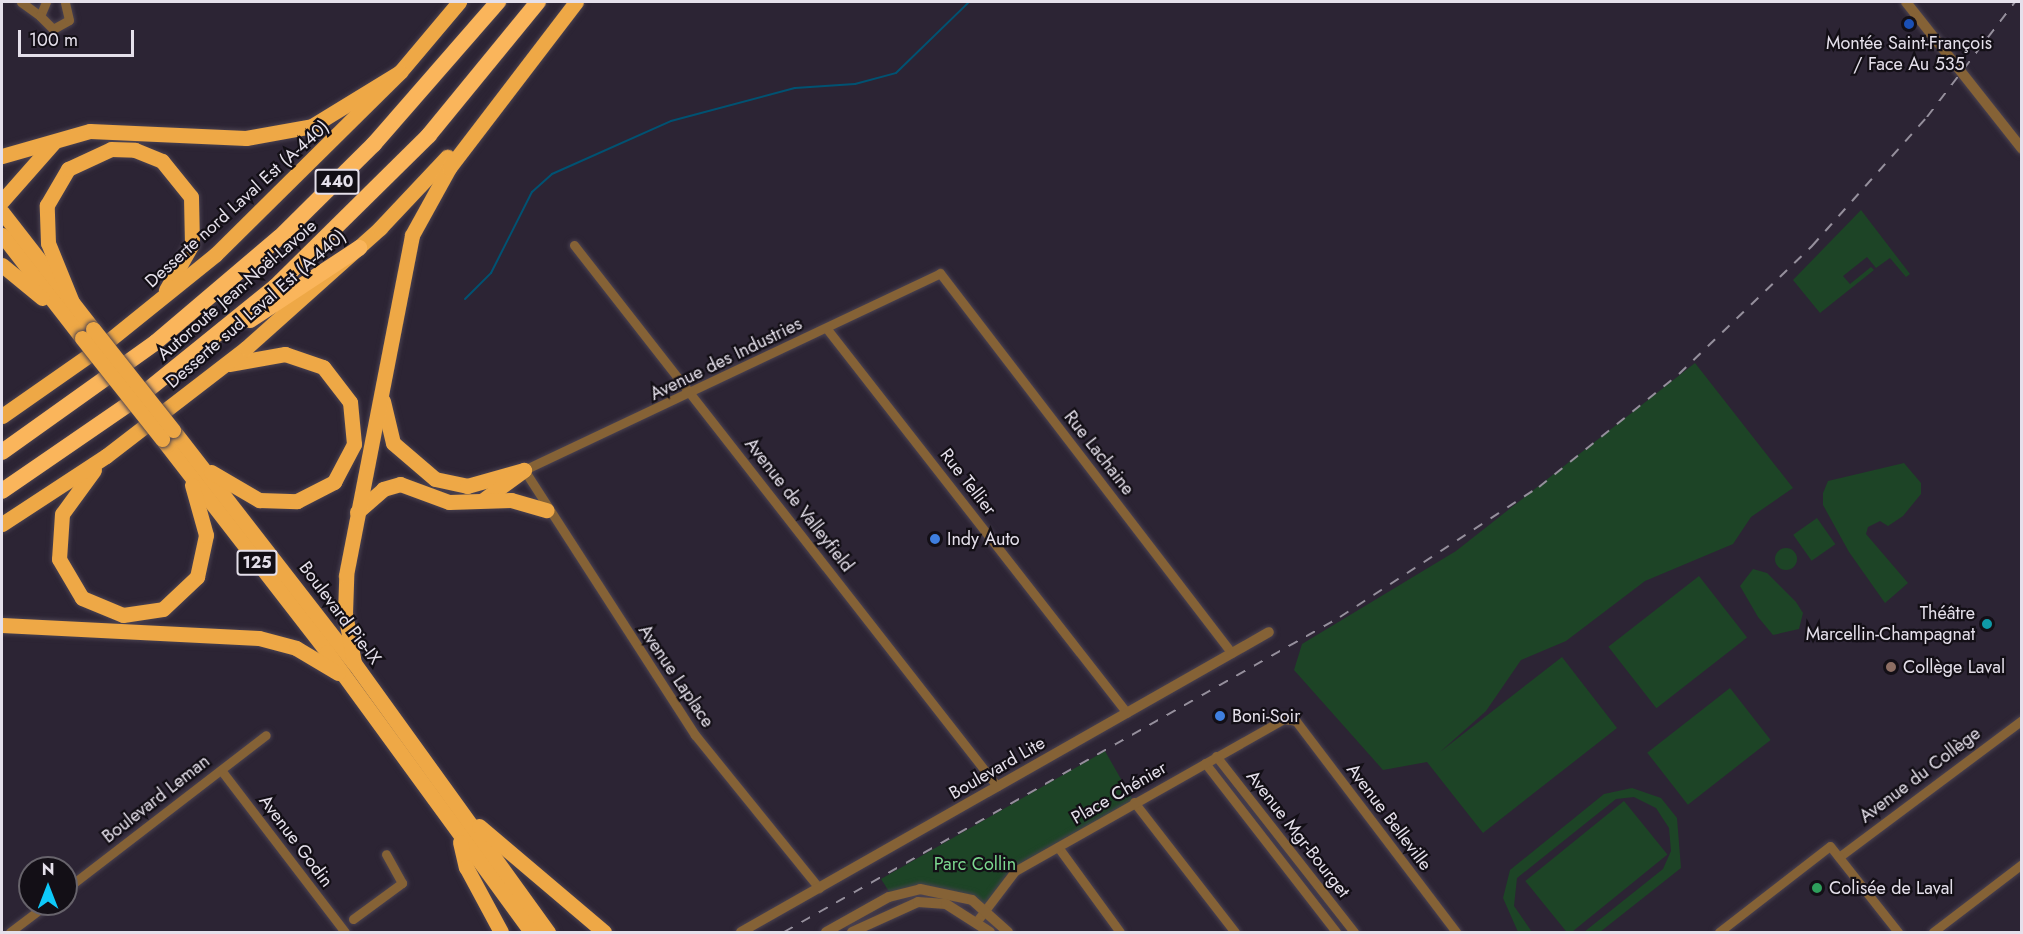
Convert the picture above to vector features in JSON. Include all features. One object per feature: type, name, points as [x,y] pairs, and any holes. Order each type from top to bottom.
[{"type":"highway","points":[[2,156],[96,130],[236,138],[285,134],[327,120],[400,72],[459,2]]},
{"type":"highway","name":"Autoroute Jean-Noël-Lavoie","points":[[2,452],[163,337],[280,237],[392,125],[498,2]]},
{"type":"highway","name":"Autoroute Jean-Noël-Lavoie","points":[[2,492],[187,361],[365,202],[451,110],[538,2]]},
{"type":"highway","points":[[354,663],[344,603],[357,512],[419,215],[506,88],[576,2]]},
{"type":"highway","name":"Desserte nord Laval Est (A-440)","points":[[2,416],[158,303],[297,180],[400,72]]},
{"type":"highway","name":"Desserte sud Laval Est (A-440)","points":[[2,524],[106,456],[226,364],[358,248],[506,88]]},
{"type":"highway","points":[[2,201],[54,142]]},
{"type":"highway","points":[[72,302],[48,243],[49,199],[58,180],[78,161],[122,149],[168,165],[194,207],[190,250],[158,303]]},
{"type":"highway","name":"Boulevard Pie-IX","points":[[2,212],[72,302],[84,333]]},
{"type":"highway","name":"Boulevard Pie-IX","points":[[2,235],[167,434],[531,933]]},
{"type":"highway","points":[[187,361],[358,248]]},
{"type":"highway","points":[[2,265],[84,333]]},
{"type":"highway","points":[[194,470],[253,498],[291,503],[329,486],[353,449],[350,402],[323,367],[285,354],[226,364]]},
{"type":"highway","points":[[382,384],[390,438],[430,476],[467,486],[524,470]]},
{"type":"highway","points":[[2,407],[21,403]]},
{"type":"highway","points":[[106,456],[67,503],[57,546],[62,570],[77,593],[117,614],[163,609],[197,577],[206,535],[194,470]]},
{"type":"highway","name":"Boulevard Pie-IX","points":[[194,470],[354,663],[549,933]]},
{"type":"highway","points":[[483,500],[524,470]]},
{"type":"highway","points":[[357,512],[383,489],[400,484],[453,503],[516,500],[547,510]]},
{"type":"highway","points":[[2,625],[259,638],[296,648],[344,677]]},
{"type":"highway","points":[[458,808],[604,933]]},
{"type":"highway","points":[[458,833],[466,867],[501,933]]},
{"type":"street","points":[[21,2],[40,16],[48,27],[62,27],[70,16],[65,2]]},
{"type":"street","points":[[40,16],[46,2]]},
{"type":"street","points":[[1906,2],[2022,149]]},
{"type":"street","name":"Avenue de Valleyfield","points":[[574,244],[997,786]]},
{"type":"street","name":"Avenue des Industries","points":[[524,470],[691,395],[940,273]]},
{"type":"street","name":"Rue Lachaine","points":[[940,273],[1232,653]]},
{"type":"street","name":"Rue Tellier","points":[[827,328],[1127,713]]},
{"type":"street","name":"Avenue Laplace","points":[[524,470],[547,510],[695,735],[819,888]]},
{"type":"street","name":"Boulevard Lite","points":[[741,933],[1269,632]]},
{"type":"street","name":"Avenue du Collège","points":[[1839,857],[2022,720]]},
{"type":"street","name":"Place Chénier","points":[[977,921],[1015,871],[1272,724],[1296,722]]},
{"type":"street","name":"Avenue Belleville","points":[[1296,722],[1456,933]]},
{"type":"street","name":"Boulevard Leman","points":[[78,880],[266,735]]},
{"type":"street","name":"Avenue Mgr-Bourget","points":[[1216,756],[1354,933]]},
{"type":"street","name":"Avenue Mgr-Bourget","points":[[1205,763],[1336,933]]},
{"type":"street","name":"Avenue Godin","points":[[221,770],[345,933]]},
{"type":"street","points":[[1134,802],[1235,933]]},
{"type":"street","points":[[1719,933],[1830,846],[1898,933]]},
{"type":"street","points":[[1058,847],[1120,933]]},
{"type":"street","points":[[353,919],[402,883],[386,854]]},
{"type":"street","points":[[1933,933],[2022,864]]},
{"type":"street","points":[[826,933],[889,897],[920,890],[954,893],[985,909],[1008,933]]},
{"type":"street","points":[[852,933],[866,929],[918,902],[946,904],[977,921],[990,933]]},
{"type":"street","points":[[10,933],[32,916]]},
{"type":"street","points":[[856,916],[866,929]]},
{"type":"green space","points":[[1861,210],[1910,274],[1906,277],[1890,258],[1876,268],[1867,257],[1843,276],[1850,284],[1871,267],[1874,270],[1820,313],[1793,280]]},
{"type":"green space","points":[[1695,363],[1793,488],[1751,517],[1733,544],[1645,581],[1566,641],[1521,660],[1486,711],[1440,752],[1562,657],[1617,728],[1483,833],[1427,762],[1383,770],[1294,670],[1302,644],[1456,551]]},
{"type":"green space","points":[[1904,463],[1921,483],[1921,494],[1903,516],[1888,526],[1880,521],[1868,527],[1866,534],[1908,583],[1885,603],[1849,552],[1823,505],[1823,493],[1828,481]]},
{"type":"green space","points":[[1817,518],[1835,544],[1812,561],[1793,535]]},
{"type":"green space","points":[[1786,548],[1796,555],[1797,559],[1790,569],[1786,570],[1776,563],[1775,559],[1782,549]]},
{"type":"green space","points":[[1753,569],[1767,573],[1796,602],[1803,613],[1799,629],[1773,635],[1758,617],[1740,586]]},
{"type":"green space","points":[[1699,576],[1747,637],[1656,708],[1608,647]]},
{"type":"green space","points":[[1730,688],[1771,740],[1688,805],[1647,753]]},
{"type":"green space","name":"Parc Collin","points":[[1105,751],[1134,802],[1007,874],[987,908],[953,893],[892,896],[881,879]]},
{"type":"green space","points":[[1632,788],[1661,798],[1677,818],[1681,868],[1600,932],[1584,932],[1663,869],[1671,851],[1669,828],[1656,808],[1634,797],[1616,799],[1517,878],[1514,906],[1532,932],[1518,932],[1503,898],[1510,870],[1604,794]]},
{"type":"green space","points":[[1624,801],[1667,855],[1572,932],[1567,932],[1525,881]]},
{"type":"waterway","points":[[465,299],[491,273],[532,192],[552,174],[671,121],[795,88],[855,84],[896,73],[969,2]]},
{"type":"railway","points":[[784,932],[1340,617],[1539,487],[1679,374],[1812,246],[1927,117],[2015,2]]},
{"type":"place","name":"Montée Saint-François / Face Au 535","points":[[1909,24]]},
{"type":"place","name":"Indy Auto","points":[[935,539]]},
{"type":"place","name":"Théâtre Marcellin-Champagnat","points":[[1987,624]]},
{"type":"place","name":"Collège Laval","points":[[1891,667]]},
{"type":"place","name":"Boni-Soir","points":[[1220,716]]},
{"type":"place","name":"Colisée de Laval","points":[[1817,888]]}]
